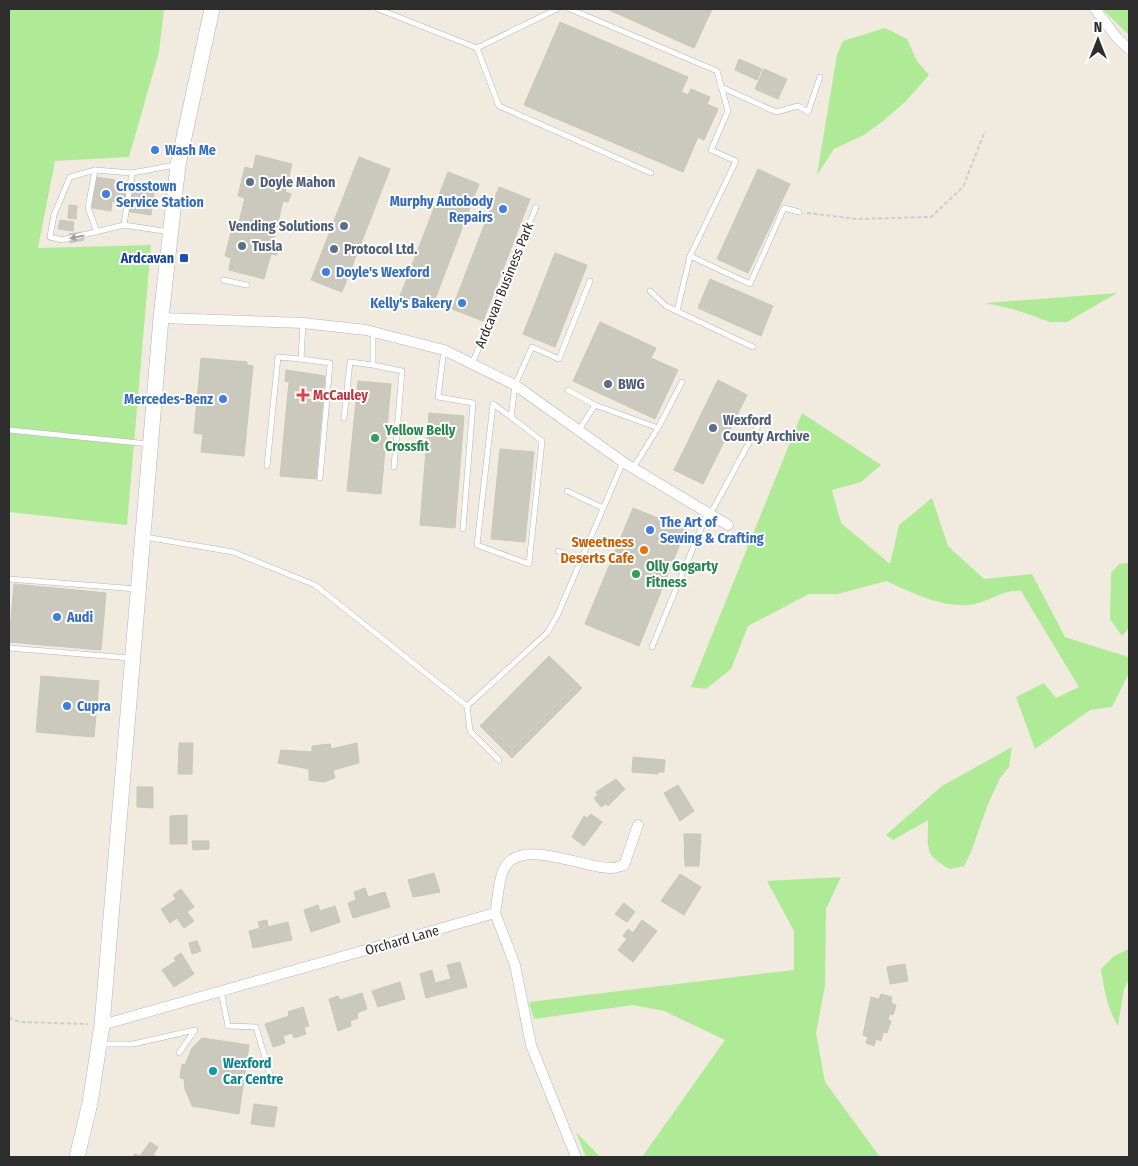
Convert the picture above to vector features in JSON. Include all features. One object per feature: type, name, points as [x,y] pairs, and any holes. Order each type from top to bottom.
[{"type":"main road","points":[[77,1157],[90,1103],[102,1025],[160,318],[170,232],[178,165],[212,9]]},
{"type":"street","points":[[1095,9],[1118,39],[1129,49]]},
{"type":"street","name":"Ardcavan Business Park","points":[[160,318],[303,323],[373,332],[444,350],[515,385],[623,462],[728,525]]},
{"type":"street","points":[[576,1157],[531,1045],[515,965],[495,913],[503,870],[513,859],[526,854],[565,858],[612,868],[624,865],[638,825]]},
{"type":"street","name":"Orchard Lane","points":[[102,1025],[495,913]]},
{"type":"lane","points":[[378,9],[477,48],[557,9]]},
{"type":"lane","points":[[570,9],[717,72],[728,111],[710,150],[736,161],[690,256],[677,311]]},
{"type":"lane","points":[[477,48],[499,106],[651,173]]},
{"type":"lane","points":[[721,87],[776,112],[798,106],[808,112],[820,77]]},
{"type":"lane","points":[[170,232],[124,225],[62,240],[50,237],[54,215],[70,177],[95,170],[132,173],[178,165]]},
{"type":"lane","points":[[95,170],[88,208],[98,232]]},
{"type":"lane","points":[[124,225],[132,173]]},
{"type":"lane","name":"Ardcavan Business Park","points":[[472,364],[536,207]]},
{"type":"lane","points":[[690,256],[750,284],[784,208],[799,212]]},
{"type":"lane","points":[[223,280],[247,285]]},
{"type":"lane","points":[[511,417],[515,385],[532,347],[559,358],[590,281]]},
{"type":"lane","points":[[650,291],[666,306],[753,347]]},
{"type":"lane","points":[[301,359],[303,323]]},
{"type":"lane","points":[[372,365],[373,332]]},
{"type":"lane","points":[[444,350],[438,397],[473,404],[463,529]]},
{"type":"lane","points":[[267,466],[278,357],[330,363],[320,478]]},
{"type":"lane","points":[[344,418],[350,362],[402,371],[394,468]]},
{"type":"lane","points":[[633,468],[658,428],[682,382]]},
{"type":"lane","points":[[568,390],[595,405],[658,428]]},
{"type":"lane","points":[[493,404],[511,417],[542,441],[529,564],[477,545],[493,404]]},
{"type":"lane","points":[[578,430],[595,405]]},
{"type":"lane","points":[[652,647],[707,514],[712,511],[746,445],[764,419]]},
{"type":"lane","points":[[9,430],[150,444]]},
{"type":"lane","points":[[467,706],[548,633],[623,462]]},
{"type":"lane","points":[[566,491],[603,508]]},
{"type":"lane","points":[[142,537],[233,552],[315,585],[467,706],[470,731],[499,760]]},
{"type":"lane","points":[[558,551],[580,562]]},
{"type":"lane","points":[[9,579],[138,589]]},
{"type":"lane","points":[[9,648],[132,658]]},
{"type":"lane","points":[[221,991],[228,1026],[256,1027],[271,1078]]},
{"type":"lane","points":[[99,1044],[117,1046],[133,1044],[195,1030],[179,1054]]},
{"type":"path","points":[[799,212],[857,219],[931,217],[963,187],[985,131]]},
{"type":"path","points":[[9,1018],[20,1022],[102,1025]]},
{"type":"green space","points":[[9,9],[164,9],[159,52],[129,157],[55,161],[38,248],[151,245],[127,525],[9,512]]},
{"type":"green space","points":[[1102,9],[1129,9],[1129,35]]},
{"type":"green space","points":[[885,28],[907,39],[917,61],[929,75],[905,102],[883,121],[864,135],[834,149],[817,175],[837,55],[843,41]]},
{"type":"green space","points":[[1117,293],[1067,322],[1050,322],[1013,309],[985,303]]},
{"type":"green space","points":[[802,413],[881,465],[861,482],[832,490],[841,523],[890,564],[899,525],[932,498],[948,546],[984,579],[1032,574],[1065,637],[1128,657],[1129,673],[1112,707],[1090,710],[1035,749],[1016,697],[1044,683],[1056,698],[1079,687],[1021,591],[1008,592],[976,604],[958,605],[926,598],[886,581],[838,594],[809,594],[748,626],[731,669],[706,689],[691,687]]},
{"type":"green space","points":[[1129,563],[1129,628],[1122,636],[1110,619],[1111,573],[1119,564]]},
{"type":"green space","points":[[1012,747],[1009,767],[1000,778],[988,804],[964,866],[950,869],[941,864],[931,854],[928,844],[928,820],[893,840],[886,835],[942,786]]},
{"type":"green space","points":[[841,877],[826,909],[825,986],[816,1033],[825,1082],[880,1157],[642,1157],[725,1040],[664,1011],[633,1005],[534,1019],[529,1002],[794,970],[794,931],[767,881]]},
{"type":"green space","points":[[1129,949],[1129,980],[1124,989],[1118,1026],[1109,1005],[1101,969],[1114,956]]},
{"type":"green space","points":[[576,1132],[600,1157],[586,1157]]},
{"type":"building","points":[[607,9],[712,9],[694,48]]},
{"type":"building","points":[[560,22],[688,77],[681,92],[688,95],[691,89],[710,97],[707,104],[718,109],[704,140],[698,137],[683,172],[524,105]]},
{"type":"building","points":[[739,59],[762,69],[757,80],[735,70]]},
{"type":"building","points":[[764,69],[787,79],[778,99],[755,89]]},
{"type":"building","points":[[256,155],[292,164],[285,192],[291,194],[288,202],[283,201],[273,243],[279,244],[277,255],[271,254],[264,279],[229,270],[231,258],[225,256],[232,228],[237,230],[245,198],[238,196],[245,167],[253,169]]},
{"type":"building","points":[[359,157],[390,169],[342,292],[311,280]]},
{"type":"building","points":[[758,169],[790,184],[748,273],[717,259]]},
{"type":"building","points":[[448,172],[479,184],[432,307],[400,296]]},
{"type":"building","points":[[96,177],[115,180],[109,201],[112,201],[111,211],[92,208]]},
{"type":"building","points":[[128,181],[155,185],[151,215],[124,211],[125,203],[109,201],[111,187],[127,189]]},
{"type":"building","points":[[499,187],[530,199],[483,321],[452,309]]},
{"type":"building","points":[[69,205],[77,206],[76,219],[68,218]]},
{"type":"building","points":[[60,220],[74,222],[73,231],[58,229]]},
{"type":"building","points":[[82,232],[84,240],[70,243],[69,234]]},
{"type":"building","points":[[555,253],[587,265],[555,347],[523,334]]},
{"type":"building","points":[[710,279],[773,306],[761,336],[698,308]]},
{"type":"building","points":[[600,322],[656,348],[651,358],[678,370],[655,419],[573,381]]},
{"type":"building","name":"Mercedes-Benz","points":[[201,358],[247,362],[247,365],[253,366],[244,456],[201,452],[203,434],[194,433]]},
{"type":"building","points":[[286,370],[325,376],[316,479],[280,476],[289,382],[285,381]]},
{"type":"building","name":"Wexford County Archive","points":[[718,380],[747,395],[703,484],[674,470]]},
{"type":"building","points":[[358,381],[391,384],[381,494],[347,491]]},
{"type":"building","points":[[429,413],[464,416],[455,528],[420,525]]},
{"type":"building","points":[[500,449],[534,452],[525,542],[491,539]]},
{"type":"building","points":[[633,508],[686,529],[639,646],[585,624]]},
{"type":"building","name":"Audi","points":[[14,584],[106,593],[101,650],[9,642]]},
{"type":"building","points":[[549,656],[582,688],[512,758],[480,726]]},
{"type":"building","name":"Cupra","points":[[41,676],[99,681],[94,737],[36,732]]},
{"type":"building","points":[[179,743],[193,743],[192,774],[178,774]]},
{"type":"building","points":[[357,743],[359,763],[333,770],[335,778],[324,782],[309,780],[309,769],[278,763],[281,750],[312,752],[312,746],[330,744],[331,749]]},
{"type":"building","points":[[633,757],[665,760],[664,772],[658,772],[658,774],[632,772]]},
{"type":"building","points":[[616,779],[625,789],[608,806],[606,804],[601,807],[594,798],[598,795],[596,792]]},
{"type":"building","points":[[678,785],[694,811],[680,821],[664,793]]},
{"type":"building","points":[[137,787],[153,787],[153,808],[137,807]]},
{"type":"building","points":[[591,814],[602,822],[584,846],[572,837],[584,816],[587,818]]},
{"type":"building","points":[[187,815],[187,844],[170,844],[170,816]]},
{"type":"building","points":[[684,834],[701,834],[699,866],[685,866]]},
{"type":"building","points":[[192,841],[209,841],[209,849],[193,850]]},
{"type":"building","points":[[434,873],[440,892],[413,897],[408,880]]},
{"type":"building","points":[[680,874],[701,887],[684,915],[661,901]]},
{"type":"building","points":[[365,888],[368,897],[385,892],[390,907],[353,918],[348,903],[356,900],[354,892]]},
{"type":"building","points":[[181,889],[194,907],[187,912],[194,921],[184,928],[177,918],[170,923],[161,909],[176,899],[173,895]]},
{"type":"building","points":[[624,903],[635,912],[627,922],[615,914]]},
{"type":"building","points":[[318,905],[320,911],[335,906],[340,922],[311,932],[304,910]]},
{"type":"building","points":[[267,920],[268,927],[288,922],[292,940],[253,948],[249,931],[260,928],[258,922]]},
{"type":"building","points":[[642,920],[657,931],[633,962],[618,950],[627,939],[623,936],[628,929],[633,933]]},
{"type":"building","points":[[197,941],[201,951],[192,954],[189,943]]},
{"type":"building","points":[[181,953],[194,974],[174,987],[162,970],[176,961],[174,958]]},
{"type":"building","points":[[460,962],[467,987],[426,998],[420,974],[432,970],[435,983],[451,979],[447,965]]},
{"type":"building","points":[[905,964],[908,981],[890,984],[887,967]]},
{"type":"building","points":[[400,982],[405,999],[378,1007],[372,991]]},
{"type":"building","points":[[362,993],[367,1009],[357,1013],[358,1018],[350,1021],[351,1026],[338,1031],[329,999],[338,996],[340,1000]]},
{"type":"building","points":[[881,994],[892,997],[891,1003],[896,1005],[893,1015],[890,1014],[888,1020],[891,1021],[887,1033],[883,1032],[881,1041],[876,1039],[874,1046],[866,1043],[868,1037],[863,1035],[871,997],[879,999]]},
{"type":"building","points":[[303,1007],[309,1026],[304,1027],[306,1034],[294,1038],[292,1033],[283,1036],[285,1043],[273,1047],[265,1024],[289,1016],[288,1012]]},
{"type":"building","name":"Wexford Car Centre","points":[[202,1038],[249,1045],[239,1114],[192,1106],[185,1089],[184,1079],[180,1078],[182,1064],[185,1065],[192,1048]]},
{"type":"building","points":[[254,1104],[277,1107],[274,1127],[251,1124]]},
{"type":"building","points":[[150,1142],[158,1147],[153,1155],[158,1157],[132,1157],[135,1154],[140,1156]]},
{"type":"place","name":"Wash Me","points":[[155,150]]},
{"type":"place","name":"Doyle Mahon","points":[[250,182]]},
{"type":"place","name":"Crosstown Service Station","points":[[106,194]]},
{"type":"place","name":"Murphy Autobody Repairs","points":[[503,209]]},
{"type":"place","name":"Vending Solutions","points":[[344,226]]},
{"type":"place","name":"Tusla","points":[[242,246]]},
{"type":"place","name":"Protocol Ltd.","points":[[334,249]]},
{"type":"place","name":"Ardcavan","points":[[184,258]]},
{"type":"place","name":"Doyle's Wexford","points":[[326,272]]},
{"type":"place","name":"Kelly's Bakery","points":[[462,303]]},
{"type":"place","name":"BWG","points":[[608,384]]},
{"type":"place","name":"McCauley","points":[[303,395]]},
{"type":"place","name":"Mercedes-Benz","points":[[223,399]]},
{"type":"place","name":"Wexford County Archive","points":[[713,428]]},
{"type":"place","name":"Yellow Belly Crossfit","points":[[375,438]]},
{"type":"place","name":"The Art of Sewing & Crafting","points":[[650,530]]},
{"type":"place","name":"Sweetness Deserts Cafe","points":[[644,550]]},
{"type":"place","name":"Olly Gogarty Fitness","points":[[636,574]]},
{"type":"place","name":"Audi","points":[[57,617]]},
{"type":"place","name":"Cupra","points":[[67,706]]},
{"type":"place","name":"Wexford Car Centre","points":[[213,1071]]}]
